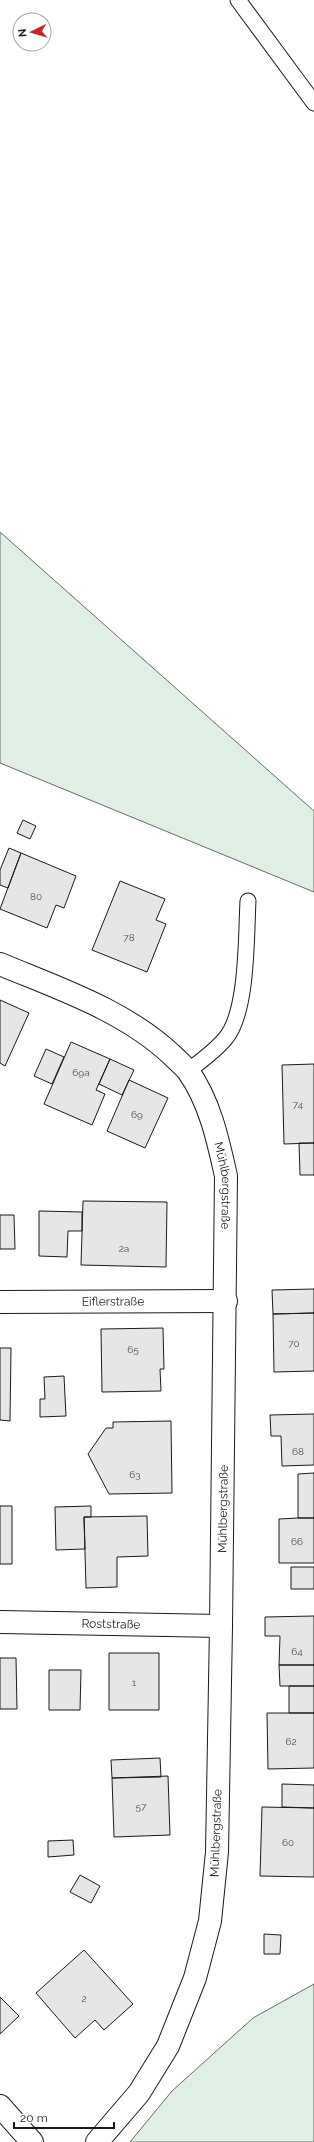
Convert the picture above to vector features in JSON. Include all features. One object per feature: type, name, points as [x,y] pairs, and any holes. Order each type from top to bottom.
[{"type":"street","name":"Mühlbergstraße","points":[[0,964],[113,1013],[158,1042],[188,1070],[215,1128],[226,1176],[226,1302],[217,1852],[210,1921],[195,1978],[168,2046],[139,2093],[97,2142]]},
{"type":"street","name":"Eiflerstraße","points":[[0,1302],[226,1302]]},
{"type":"street","name":"Roststraße","points":[[0,1622],[221,1626]]},
{"type":"street","points":[[0,2106],[32,2142]]},
{"type":"lane","points":[[238,0],[314,103]]},
{"type":"lane","points":[[188,1070],[226,1038],[236,1021],[241,999],[248,901]]},
{"type":"green space","points":[[0,532],[314,811],[314,892],[0,763]]},
{"type":"green space","points":[[314,1984],[314,2142],[130,2142],[172,2091],[253,2018]]},
{"type":"building","points":[[23,820],[36,826],[30,839],[17,833]]},
{"type":"building","points":[[9,848],[21,853],[8,888],[0,885],[0,870]]},
{"type":"building","points":[[21,853],[76,876],[64,908],[56,905],[47,928],[0,909]]},
{"type":"building","points":[[120,881],[165,899],[156,920],[166,924],[147,972],[92,950]]},
{"type":"building","points":[[0,1000],[29,1013],[5,1066],[0,1063]]},
{"type":"building","points":[[71,1042],[110,1059],[96,1090],[105,1094],[92,1125],[44,1104]]},
{"type":"building","points":[[46,1049],[64,1057],[52,1084],[34,1076]]},
{"type":"building","points":[[110,1059],[134,1070],[122,1095],[99,1084]]},
{"type":"building","points":[[314,1064],[314,1143],[284,1144],[282,1065]]},
{"type":"building","points":[[129,1080],[168,1098],[145,1148],[107,1131]]},
{"type":"building","points":[[299,1143],[314,1143],[314,1175],[300,1175]]},
{"type":"building","points":[[83,1201],[167,1202],[166,1267],[81,1265]]},
{"type":"building","points":[[39,1211],[82,1212],[82,1231],[68,1231],[67,1257],[39,1256]]},
{"type":"building","points":[[0,1215],[14,1215],[15,1249],[0,1249]]},
{"type":"building","points":[[314,1289],[314,1313],[273,1314],[272,1290]]},
{"type":"building","points":[[314,1313],[314,1371],[274,1372],[273,1314]]},
{"type":"building","points":[[163,1328],[164,1369],[160,1369],[161,1391],[102,1392],[101,1329]]},
{"type":"building","points":[[0,1348],[11,1348],[10,1421],[0,1420]]},
{"type":"building","points":[[64,1376],[66,1416],[40,1417],[40,1399],[45,1399],[44,1377]]},
{"type":"building","points":[[314,1414],[314,1465],[282,1466],[281,1436],[271,1436],[270,1415]]},
{"type":"building","points":[[171,1421],[172,1493],[109,1494],[88,1454],[106,1428],[113,1428],[113,1422]]},
{"type":"building","points":[[314,1473],[314,1518],[298,1518],[298,1474]]},
{"type":"building","points":[[0,1506],[12,1506],[12,1564],[0,1564]]},
{"type":"building","points":[[91,1506],[91,1517],[84,1517],[85,1549],[56,1550],[55,1507]]},
{"type":"building","points":[[147,1516],[148,1556],[117,1557],[117,1587],[86,1588],[84,1517]]},
{"type":"building","points":[[314,1518],[314,1563],[279,1563],[279,1519]]},
{"type":"building","points":[[291,1567],[314,1567],[314,1589],[291,1589]]},
{"type":"building","points":[[314,1616],[314,1665],[279,1665],[280,1636],[265,1636],[265,1617]]},
{"type":"building","points":[[109,1653],[159,1653],[159,1710],[109,1710]]},
{"type":"building","points":[[0,1658],[16,1658],[17,1709],[0,1709]]},
{"type":"building","points":[[279,1665],[314,1665],[314,1686],[280,1686]]},
{"type":"building","points":[[49,1670],[81,1670],[80,1710],[49,1710]]},
{"type":"building","points":[[289,1686],[314,1686],[314,1713],[289,1713]]},
{"type":"building","points":[[267,1713],[314,1713],[314,1768],[268,1769]]},
{"type":"building","points":[[160,1758],[161,1777],[112,1778],[111,1760]]},
{"type":"building","points":[[168,1776],[170,1835],[114,1837],[112,1778]]},
{"type":"building","points":[[282,1784],[314,1785],[314,1808],[282,1807]]},
{"type":"building","points":[[262,1807],[314,1808],[314,1877],[260,1876]]},
{"type":"building","points":[[73,1840],[74,1855],[48,1857],[48,1841]]},
{"type":"building","points":[[80,1875],[100,1886],[91,1903],[70,1892]]},
{"type":"building","points":[[264,1934],[281,1935],[280,1954],[264,1954]]},
{"type":"building","points":[[84,1950],[133,2004],[104,2030],[95,2020],[75,2038],[36,1993]]},
{"type":"building","points":[[0,1997],[19,2016],[0,2034]]}]
